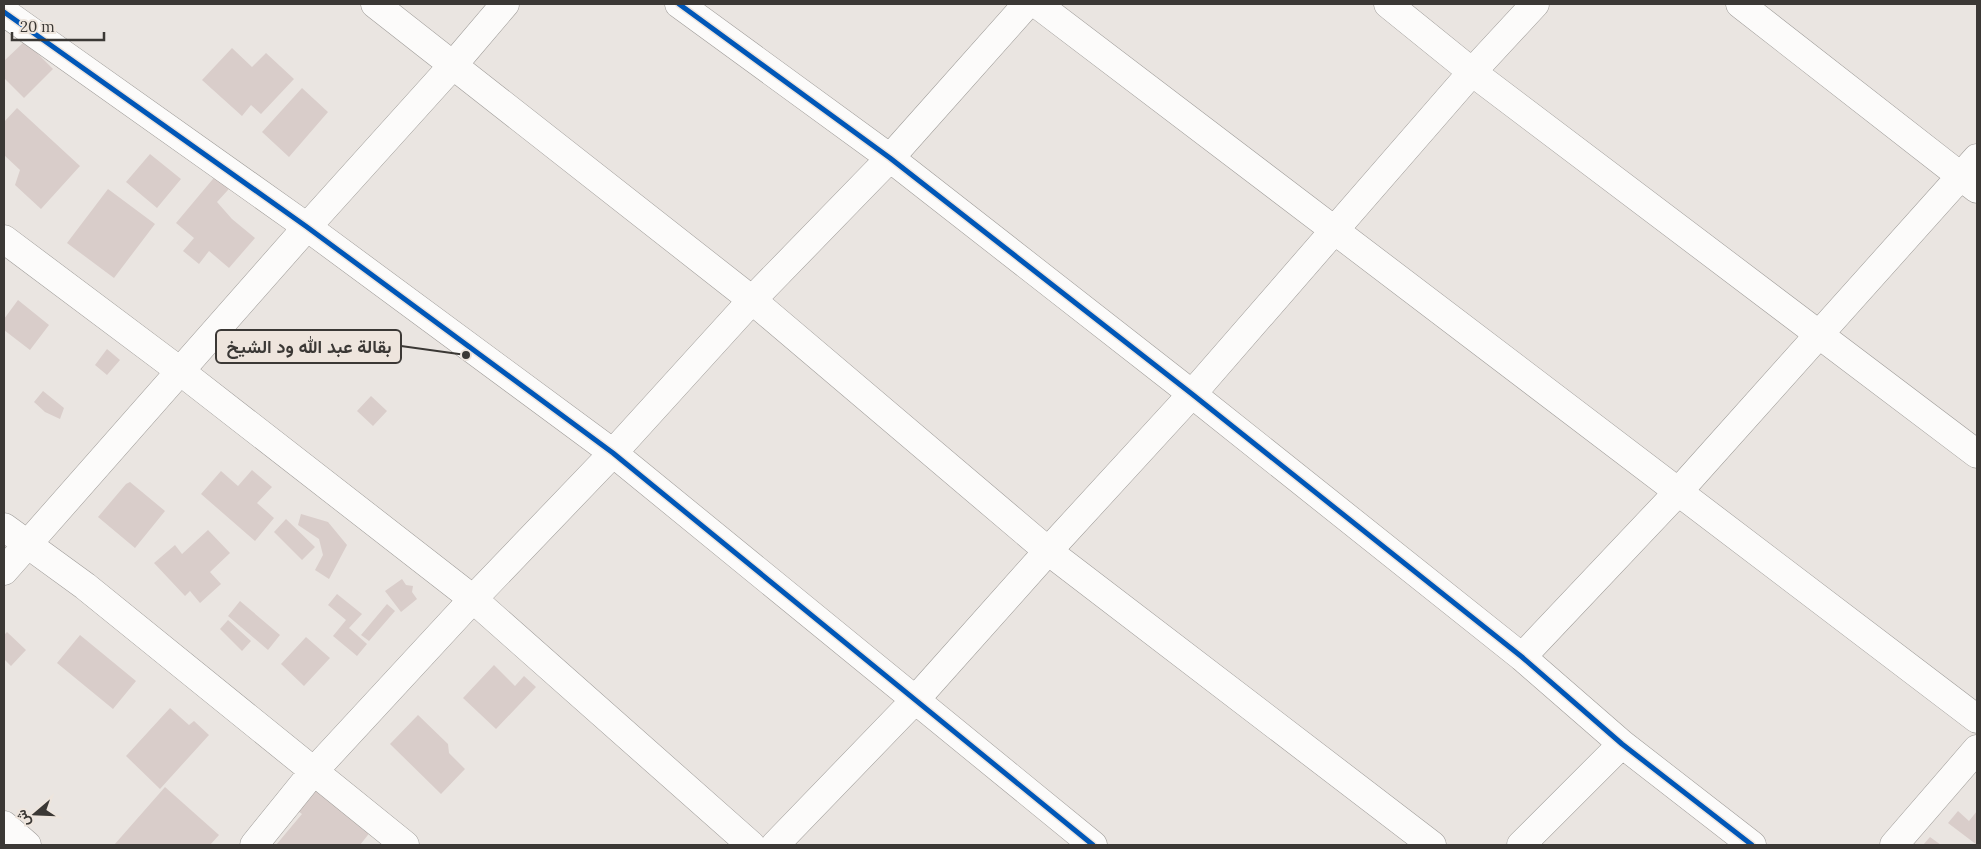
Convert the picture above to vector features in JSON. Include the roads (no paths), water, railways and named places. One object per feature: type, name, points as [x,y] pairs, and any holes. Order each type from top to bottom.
[{"type":"street","points":[[375,4],[454,64],[752,300],[1048,551],[1432,845]]},
{"type":"street","points":[[4,571],[307,227],[454,64],[505,4]]},
{"type":"street","points":[[679,4],[890,158],[1192,394],[1522,656],[1622,744],[1752,845]]},
{"type":"street","points":[[254,845],[313,772],[473,599],[613,453],[752,300],[890,158],[1027,4]]},
{"type":"street","points":[[1036,4],[1977,718]]},
{"type":"street","points":[[1388,4],[1472,72],[1977,454]]},
{"type":"street","points":[[775,845],[916,699],[1192,394],[1472,72],[1535,4]]},
{"type":"street","points":[[1522,656],[1678,492],[1819,334],[1972,174],[1740,4]]},
{"type":"street","points":[[4,12],[307,227],[613,453],[1093,845]]},
{"type":"street","points":[[4,239],[180,371],[473,599],[751,845]]},
{"type":"street","points":[[4,527],[85,586],[405,845]]},
{"type":"street","points":[[1520,845],[1622,744]]},
{"type":"street","points":[[1894,845],[1977,749]]},
{"type":"street","points":[[4,825],[27,845]]},
{"type":"place","name":"بقالة عبد الله ود الشيخ","points":[[466,355]]}]
